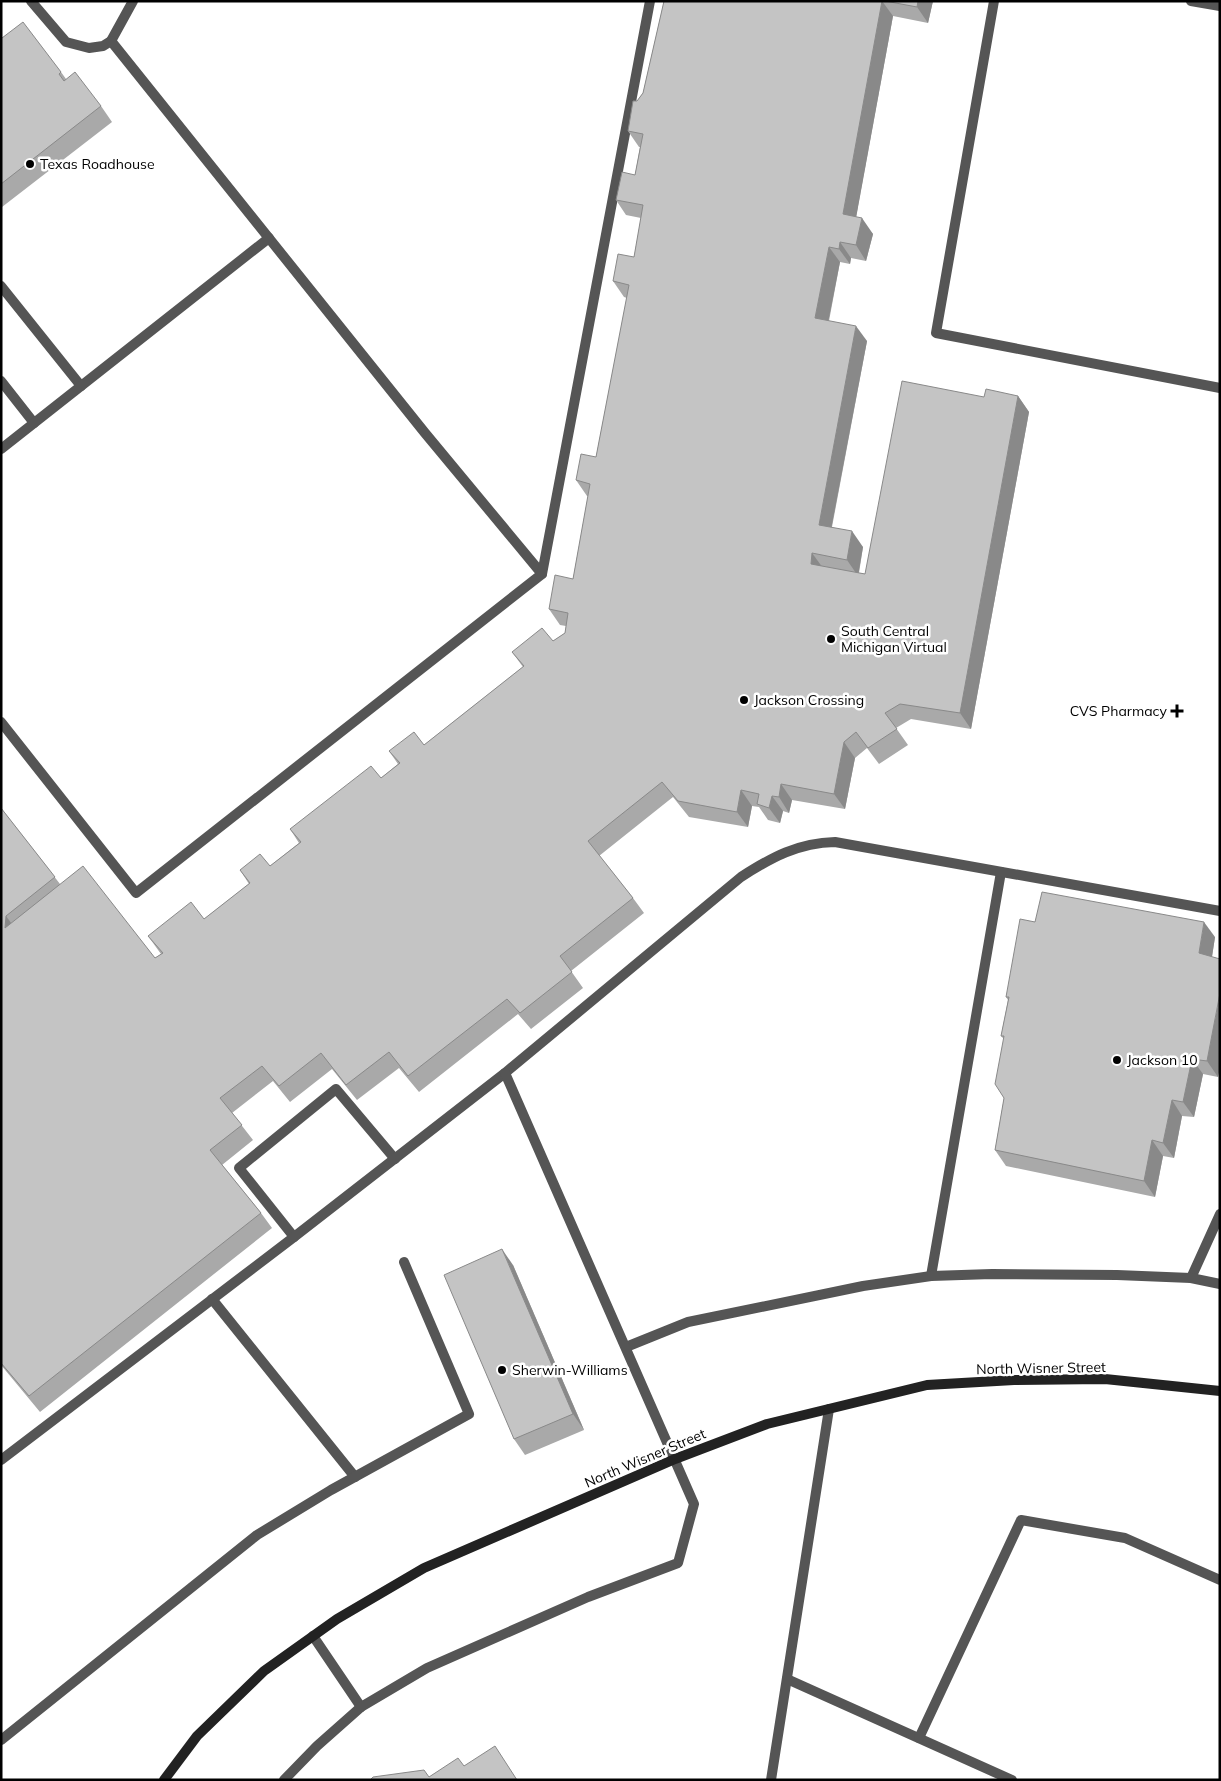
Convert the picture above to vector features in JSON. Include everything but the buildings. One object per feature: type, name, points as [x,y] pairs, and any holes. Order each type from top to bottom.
[{"type":"street","name":"North Wisner Street","points":[[164,1780],[197,1736],[264,1672],[337,1619],[424,1568],[675,1459],[767,1424],[927,1386],[1014,1380],[1105,1380],[1220,1391]]},
{"type":"lane","points":[[31,1],[66,42],[89,48],[103,46],[111,41],[133,1]]},
{"type":"lane","points":[[1,722],[136,893],[542,574],[650,1]]},
{"type":"lane","points":[[994,1],[936,333],[1220,388]]},
{"type":"lane","points":[[1191,1],[1220,6]]},
{"type":"lane","points":[[111,41],[425,433],[542,574]]},
{"type":"lane","points":[[3,443],[34,423],[269,238]]},
{"type":"lane","points":[[1,286],[81,386]]},
{"type":"lane","points":[[1,381],[34,423]]},
{"type":"lane","points":[[1,1460],[294,1237],[505,1073],[742,878],[780,854],[799,847],[835,842],[1220,911]]},
{"type":"lane","points":[[931,1276],[1001,872]]},
{"type":"lane","points":[[284,1780],[317,1746],[361,1707],[426,1668],[588,1597],[678,1563],[694,1504],[505,1073]]},
{"type":"lane","points":[[294,1237],[238,1168],[336,1089],[395,1159]]},
{"type":"lane","points":[[1191,1278],[1220,1214]]},
{"type":"lane","points":[[1,1740],[257,1535],[354,1477],[469,1414],[404,1262]]},
{"type":"lane","points":[[626,1347],[688,1322],[863,1286],[931,1276],[992,1274],[1191,1278],[1220,1284]]},
{"type":"lane","points":[[212,1299],[354,1477]]},
{"type":"lane","points":[[771,1780],[829,1409]]},
{"type":"lane","points":[[919,1738],[1021,1520],[1125,1538],[1220,1580]]},
{"type":"lane","points":[[313,1636],[361,1707]]},
{"type":"lane","points":[[787,1679],[1012,1780]]},
{"type":"place","name":"Texas Roadhouse","points":[[30,164]]},
{"type":"place","name":"South Central Michigan Virtual","points":[[831,639]]},
{"type":"place","name":"Jackson Crossing","points":[[744,700]]},
{"type":"place","name":"CVS Pharmacy","points":[[1177,711]]},
{"type":"place","name":"Jackson 10","points":[[1117,1060]]},
{"type":"place","name":"Sherwin-Williams","points":[[502,1370]]}]
